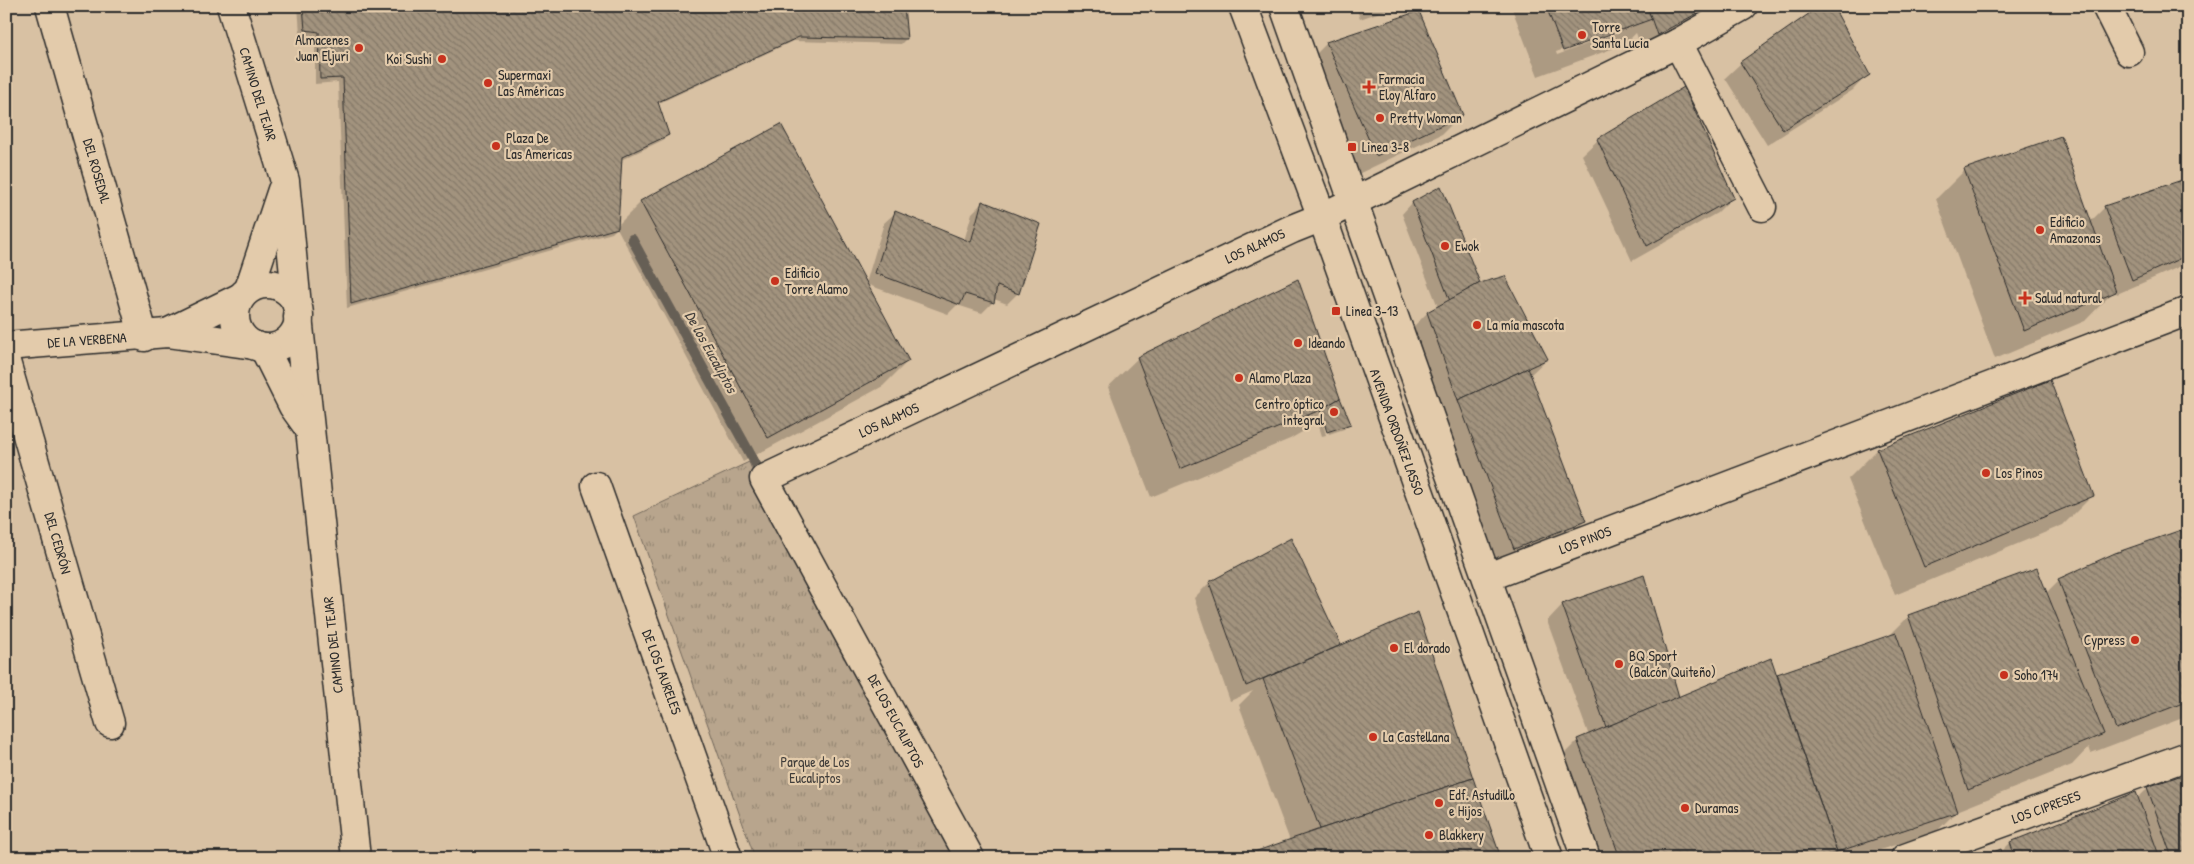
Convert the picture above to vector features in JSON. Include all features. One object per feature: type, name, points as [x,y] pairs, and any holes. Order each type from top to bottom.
[{"type":"street","name":"DEL ROSEDAL","points":[[50,6],[155,335]]},
{"type":"street","name":"CAMINO DEL TEJAR","points":[[231,6],[285,181],[356,858]]},
{"type":"street","name":"AVENIDA ORDOÑEZ LASSO","points":[[1243,6],[1322,217],[1549,858]]},
{"type":"street","points":[[1284,6],[1488,577],[1586,858]]},
{"type":"street","name":"LOS ALAMOS","points":[[764,480],[1292,229],[1322,217],[1678,43],[1742,6]]},
{"type":"street","points":[[2106,6],[2129,52]]},
{"type":"street","points":[[1678,43],[1762,207]]},
{"type":"street","points":[[245,293],[267,284],[277,286],[293,298],[298,312],[297,327],[284,343],[274,347],[259,347],[240,333],[236,324],[235,314],[245,293],[285,181]]},
{"type":"street","name":"DE LA VERBENA","points":[[155,335],[245,293]]},
{"type":"street","name":"LOS PINOS","points":[[1488,577],[2188,311]]},
{"type":"street","name":"DE LA VERBENA","points":[[6,346],[155,335],[259,347]]},
{"type":"street","name":"CAMINO DEL TEJAR","points":[[259,347],[311,431]]},
{"type":"street","name":"DEL CEDRÓN","points":[[6,362],[110,723]]},
{"type":"street","name":"DE LOS EUCALIPTOS","points":[[764,480],[970,858]]},
{"type":"street","name":"DE LOS LAURELES","points":[[596,486],[728,858]]},
{"type":"street","name":"LOS CIPRESES","points":[[1905,858],[2188,756]]},
{"type":"green space","name":"Parque de Los Eucaliptos","points":[[749,462],[763,497],[960,858],[755,858],[634,516]]},
{"type":"building","name":"Plaza De Las Americas","points":[[303,6],[904,6],[907,39],[799,37],[658,102],[669,135],[622,157],[618,228],[351,304],[343,78],[320,79],[319,32],[305,30]]},
{"type":"building","name":"Torre Santa Lucia","points":[[1546,6],[1647,6],[1652,19],[1563,51]]},
{"type":"building","points":[[1647,6],[1709,6],[1709,7],[1657,35]]},
{"type":"building","points":[[1820,6],[1833,6],[1870,75],[1783,130],[1740,62]]},
{"type":"building","points":[[1419,11],[1463,115],[1376,156],[1326,42]]},
{"type":"building","points":[[1684,87],[1734,198],[1647,246],[1597,139]]},
{"type":"building","name":"Edificio Torre Alamo","points":[[781,124],[909,361],[768,438],[640,201]]},
{"type":"building","name":"Edificio Amazonas","points":[[2061,136],[2116,292],[2024,331],[1964,169]]},
{"type":"building","points":[[2188,178],[2188,255],[2132,280],[2104,206]]},
{"type":"building","points":[[1441,186],[1480,283],[1450,301],[1412,202]]},
{"type":"building","points":[[982,201],[1041,224],[1019,294],[997,286],[994,303],[965,294],[960,305],[875,273],[895,211],[971,242]]},
{"type":"building","points":[[1505,276],[1548,359],[1458,400],[1427,312],[1480,283]]},
{"type":"building","name":"Alamo Plaza","points":[[1298,279],[1340,398],[1320,410],[1180,469],[1137,357]]},
{"type":"building","points":[[1528,368],[1586,521],[1514,549],[1458,400]]},
{"type":"building","name":"Los Pinos","points":[[2050,380],[2094,496],[1924,567],[1877,449]]},
{"type":"building","points":[[1340,398],[1351,424],[1327,432],[1320,410]]},
{"type":"building","points":[[2188,527],[2188,549],[2181,530]]},
{"type":"building","name":"Cypress","points":[[2181,530],[2188,549],[2188,701],[2116,729],[2058,579],[2115,553]]},
{"type":"building","points":[[1291,538],[1341,645],[1246,686],[1209,582]]},
{"type":"building","name":"Soho 174","points":[[2037,568],[2104,734],[1968,790],[1908,615]]},
{"type":"building","points":[[1644,575],[1679,697],[1606,727],[1562,604]]},
{"type":"building","name":"La Castellana","points":[[1418,612],[1473,778],[1320,829],[1263,679]]},
{"type":"building","points":[[1896,633],[1958,812],[1837,852],[1777,674]]},
{"type":"building","points":[[1771,658],[1837,852],[1820,858],[1620,858],[1577,739]]},
{"type":"building","points":[[2188,773],[2188,858],[2172,858],[2147,787]]},
{"type":"building","name":"Edf. Astudillo e Hijos","points":[[1473,778],[1501,858],[1237,858],[1320,829]]},
{"type":"building","points":[[2136,792],[2160,858],[2015,858],[2010,842]]},
{"type":"building","points":[[2001,849],[2004,858],[1978,858]]},
{"type":"waterway","name":"De los Eucaliptos","points":[[632,239],[764,479]]},
{"type":"place","name":"Torre Santa Lucia","points":[[1582,35]]},
{"type":"place","name":"Almacenes Juan Eljuri","points":[[359,48]]},
{"type":"place","name":"Koi Sushi","points":[[442,59]]},
{"type":"place","name":"Supermaxi Las Américas","points":[[488,83]]},
{"type":"place","name":"Farmacia Eloy Alfaro","points":[[1369,87]]},
{"type":"place","name":"Pretty Woman","points":[[1380,118]]},
{"type":"place","name":"Plaza De Las Americas","points":[[496,146]]},
{"type":"place","name":"Linea 3-8","points":[[1352,147]]},
{"type":"place","name":"Edificio Amazonas","points":[[2040,230]]},
{"type":"place","name":"Ewok","points":[[1445,246]]},
{"type":"place","name":"Edificio Torre Alamo","points":[[775,281]]},
{"type":"place","name":"Salud natural","points":[[2025,298]]},
{"type":"place","name":"Linea 3-13","points":[[1336,311]]},
{"type":"place","name":"La mía mascota","points":[[1477,325]]},
{"type":"place","name":"Ideando","points":[[1298,343]]},
{"type":"place","name":"Alamo Plaza","points":[[1239,378]]},
{"type":"place","name":"Centro óptico integral","points":[[1334,412]]},
{"type":"place","name":"Los Pinos","points":[[1986,473]]},
{"type":"place","name":"Cypress","points":[[2135,640]]},
{"type":"place","name":"El dorado","points":[[1394,648]]},
{"type":"place","name":"BQ Sport (Balcón Quiteño)","points":[[1619,664]]},
{"type":"place","name":"Soho 174","points":[[2004,675]]},
{"type":"place","name":"La Castellana","points":[[1373,737]]},
{"type":"place","name":"Edf. Astudillo e Hijos","points":[[1439,803]]},
{"type":"place","name":"Duramas","points":[[1685,808]]},
{"type":"place","name":"Blakkery","points":[[1429,835]]}]
